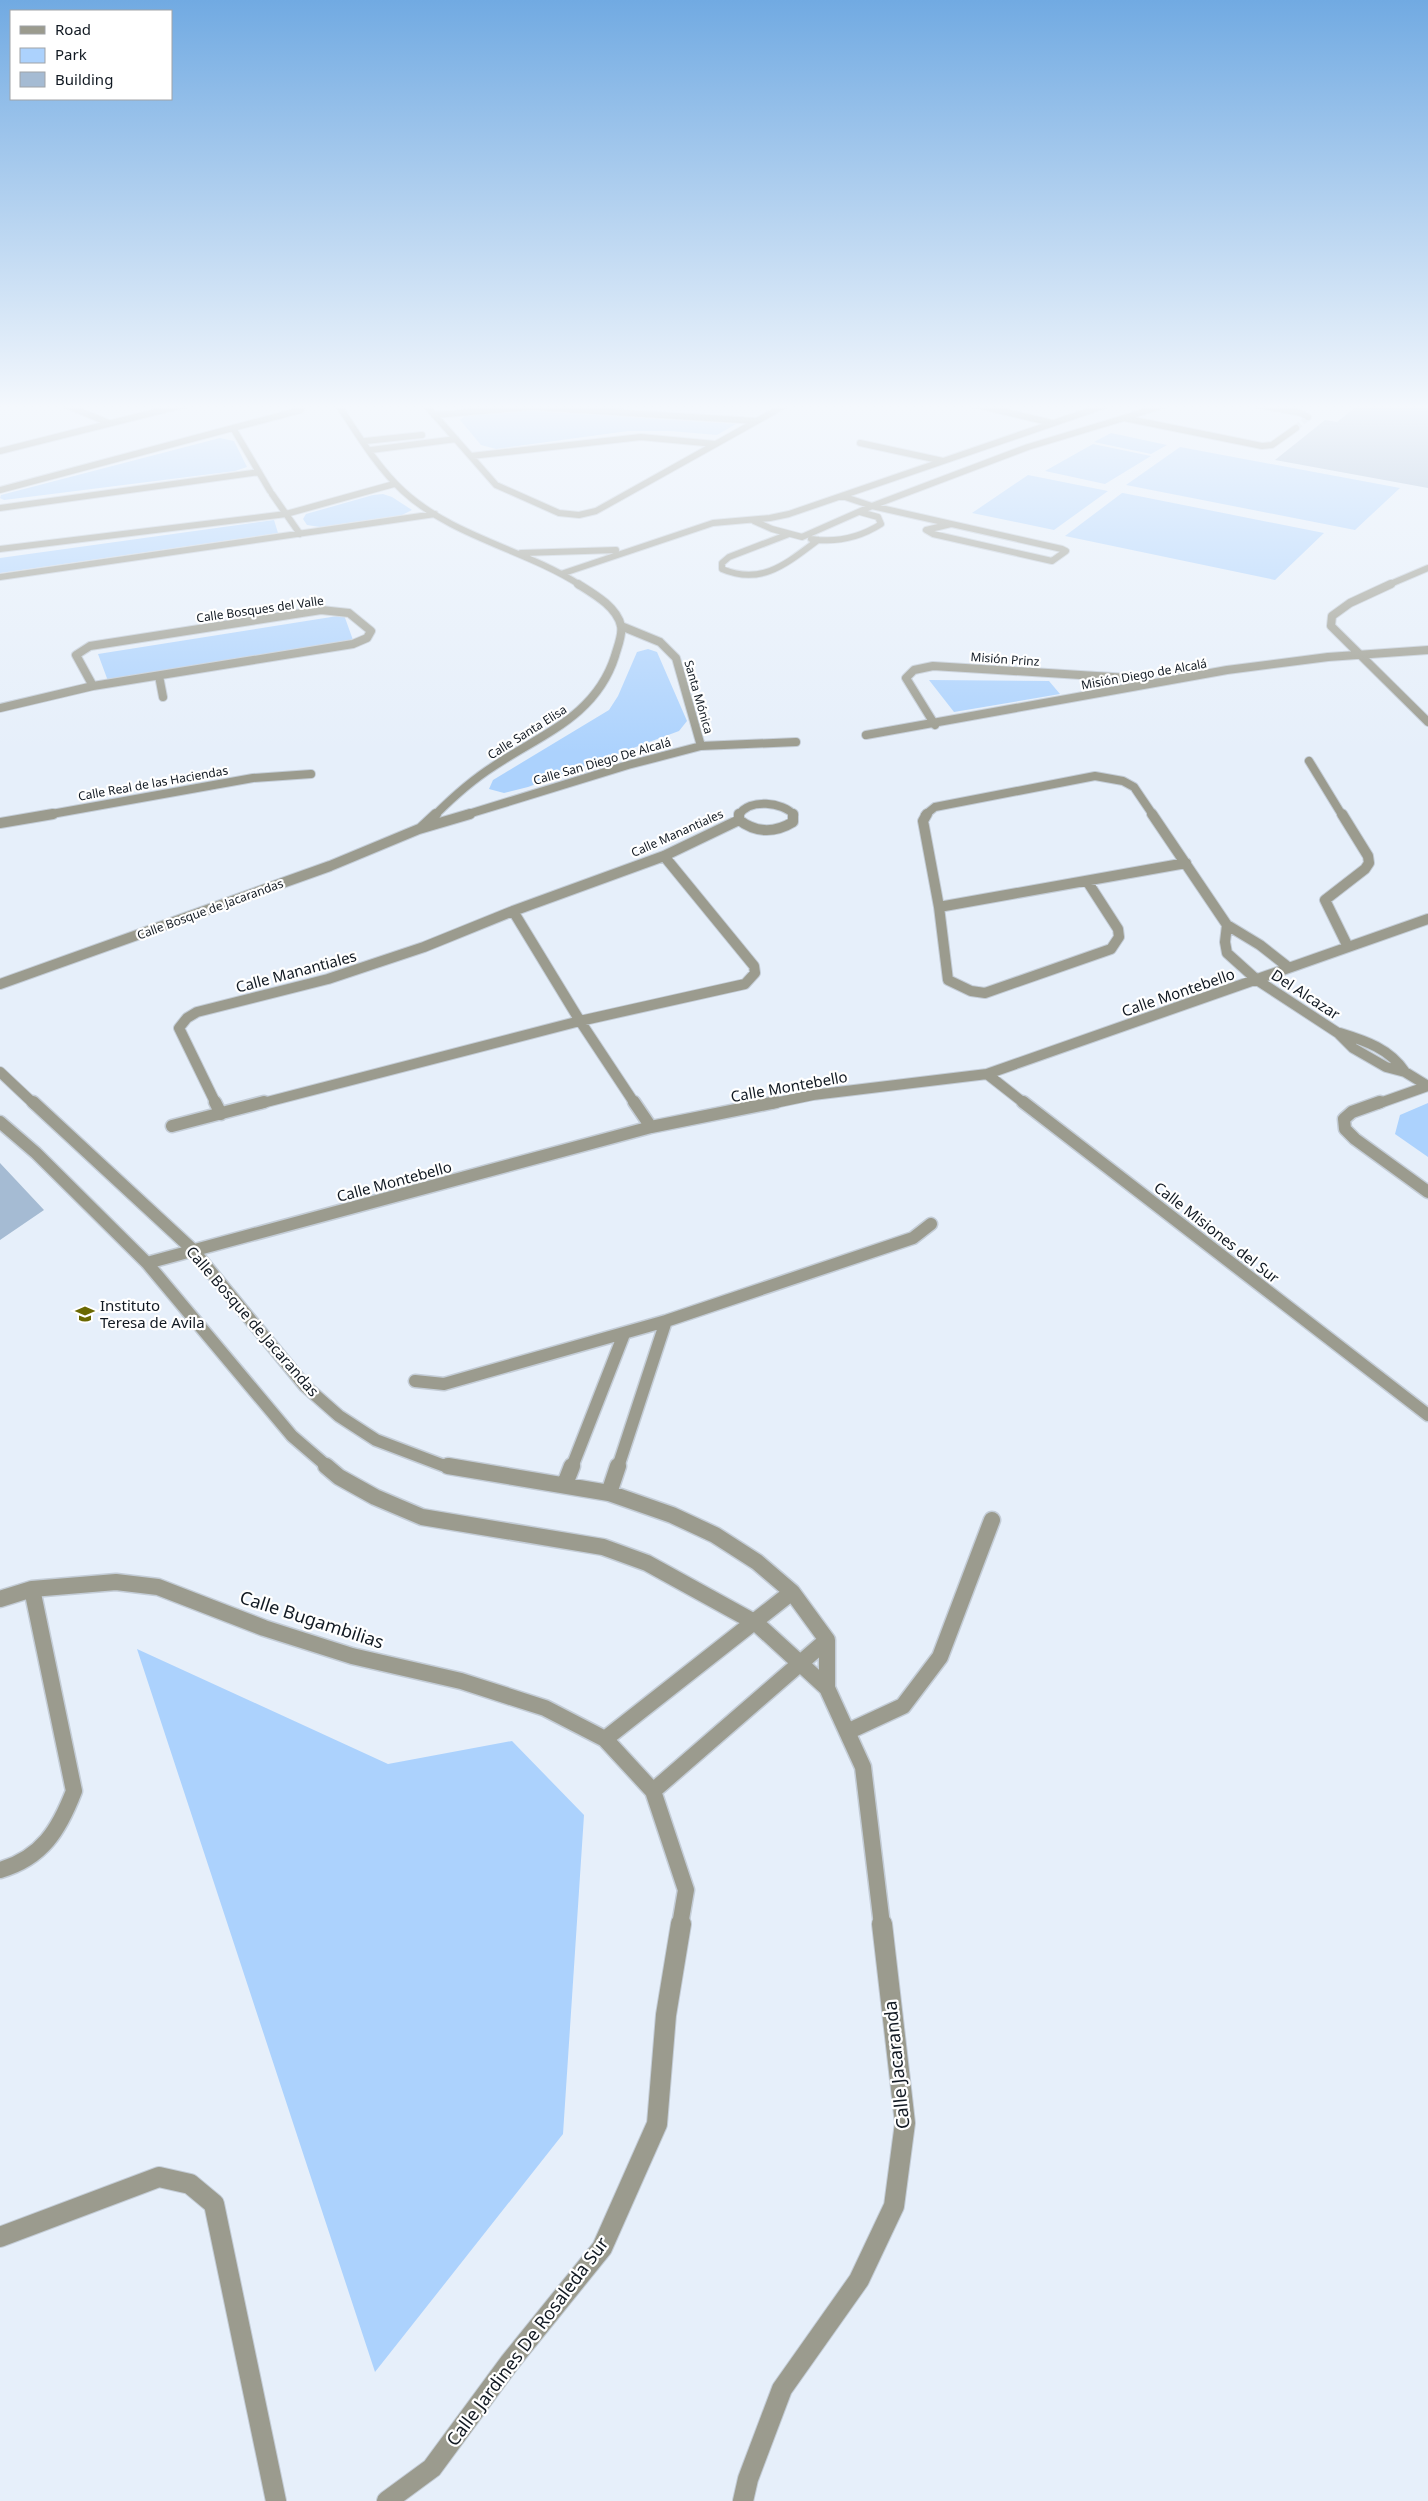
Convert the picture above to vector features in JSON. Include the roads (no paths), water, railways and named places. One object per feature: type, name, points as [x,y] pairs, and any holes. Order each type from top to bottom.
[{"type":"street","points":[[0,549],[239,520]]},
{"type":"street","points":[[290,520],[300,534]]},
{"type":"street","points":[[0,577],[396,520]]},
{"type":"street","points":[[447,520],[561,574],[606,602],[615,613],[621,626]]},
{"type":"street","points":[[561,574],[630,549],[713,523],[737,520]]},
{"type":"street","points":[[753,520],[772,529],[789,534],[835,542],[857,538],[881,524],[879,520]]},
{"type":"street","points":[[802,537],[842,520]]},
{"type":"street","points":[[932,520],[1046,545],[1066,551],[1052,561],[932,534],[926,530],[951,524]]},
{"type":"street","points":[[789,534],[729,557],[722,563],[722,569],[741,575],[758,576],[774,571],[818,540]]},
{"type":"street","points":[[1027,556],[1040,552],[1046,545]]},
{"type":"street","points":[[515,553],[630,549]]},
{"type":"street","points":[[1426,570],[1345,606],[1332,615],[1331,626],[1356,653],[1427,720]]},
{"type":"street","name":"Calle Bosques del Valle","points":[[0,708],[93,686],[353,644],[367,638],[371,631],[358,616],[337,610],[321,610],[90,646],[76,655],[93,686]]},
{"type":"street","name":"Santa Mónica","points":[[621,626],[660,642],[676,658],[701,746]]},
{"type":"street","name":"Calle Santa Elisa","points":[[419,829],[470,782],[546,735],[584,708],[605,682],[614,664],[621,626]]},
{"type":"street","name":"Misión Diego de Alcalá","points":[[866,736],[935,725],[1162,680],[1356,653],[1428,650]]},
{"type":"street","name":"Misión Prinz","points":[[935,725],[906,678],[908,674],[916,669],[933,666],[1162,680]]},
{"type":"street","points":[[159,676],[163,697]]},
{"type":"street","name":"Calle San Diego De Alcalá","points":[[419,829],[628,765],[701,746],[796,742]]},
{"type":"street","points":[[1309,761],[1368,856],[1369,863],[1366,869],[1325,900],[1348,947]]},
{"type":"street","name":"Calle Real de las Haciendas","points":[[0,822],[253,778],[311,774]]},
{"type":"street","points":[[1087,881],[1118,929],[1119,937],[1112,949],[985,993],[956,985],[948,980],[939,907],[923,821],[928,811],[935,807],[1095,776],[1116,779],[1134,787],[1227,925],[1260,945],[1288,967]]},
{"type":"street","name":"Calle Manantiales","points":[[763,804],[784,806],[795,817],[793,822],[786,827],[767,831],[748,827],[739,820],[739,813],[743,809],[763,804]]},
{"type":"street","name":"Calle Manantiales","points":[[221,1114],[179,1028],[187,1018],[196,1012],[365,968],[664,856],[739,820]]},
{"type":"street","name":"Calle Bosque de Jacarandas","points":[[0,984],[330,866],[419,829]]},
{"type":"street","points":[[172,1126],[580,1021],[745,984],[755,974],[754,966],[664,856]]},
{"type":"street","points":[[939,907],[1186,863]]},
{"type":"street","points":[[513,911],[580,1021],[652,1127]]},
{"type":"street","name":"Calle Montebello","points":[[147,1263],[652,1127],[813,1095],[987,1074],[1428,919]]},
{"type":"street","name":"Del Alcazar","points":[[1227,925],[1225,942],[1228,953],[1257,980],[1338,1032],[1354,1048],[1366,1056],[1386,1067],[1405,1072],[1428,1086]]},
{"type":"street","name":"Calle Bosque de Jacarandas","points":[[0,1072],[193,1250],[305,1386],[339,1416],[376,1440],[442,1465],[565,1484],[609,1493],[672,1515],[715,1535],[758,1562],[792,1592],[827,1640]]},
{"type":"street","name":"Calle Misiones del Sur","points":[[987,1074],[1395,1391],[1428,1414]]},
{"type":"street","name":"Del Alcazar","points":[[1428,1086],[1352,1112],[1345,1118],[1343,1124],[1345,1131],[1355,1140],[1428,1192]]},
{"type":"street","points":[[0,1122],[36,1153],[147,1263],[292,1436],[339,1477],[375,1497],[422,1516],[603,1547],[647,1563],[756,1623],[827,1688]]},
{"type":"street","points":[[414,1381],[444,1384],[624,1334],[913,1238],[931,1224]]},
{"type":"street","points":[[609,1493],[666,1321]]},
{"type":"street","points":[[565,1484],[624,1334]]},
{"type":"street","points":[[847,1732],[903,1706],[940,1657],[992,1520]]},
{"type":"street","name":"Calle Bugambilias","points":[[0,1599],[32,1589],[116,1582],[158,1587],[264,1628],[352,1656],[461,1681],[545,1708],[605,1739]]},
{"type":"street","points":[[0,1870],[23,1862],[47,1841],[64,1816],[74,1791],[32,1589]]},
{"type":"street","points":[[605,1739],[756,1623],[792,1592]]},
{"type":"street","points":[[654,1791],[799,1662],[827,1640]]},
{"type":"street","points":[[827,1640],[827,1688]]},
{"type":"street","name":"Calle Jacaranda","points":[[744,2501],[748,2479],[782,2389],[859,2280],[894,2206],[905,2123],[863,1767],[827,1688]]},
{"type":"street","name":"Calle Jardines De Rosaleda Sur","points":[[388,2501],[432,2468],[510,2362],[602,2248],[657,2124],[666,2015],[686,1890],[654,1791],[605,1739]]},
{"type":"street","points":[[0,2237],[159,2177],[181,2180],[200,2189],[214,2204],[276,2501]]},
{"type":"place","name":"Instituto Teresa de Avila","points":[[85,1314]]}]
